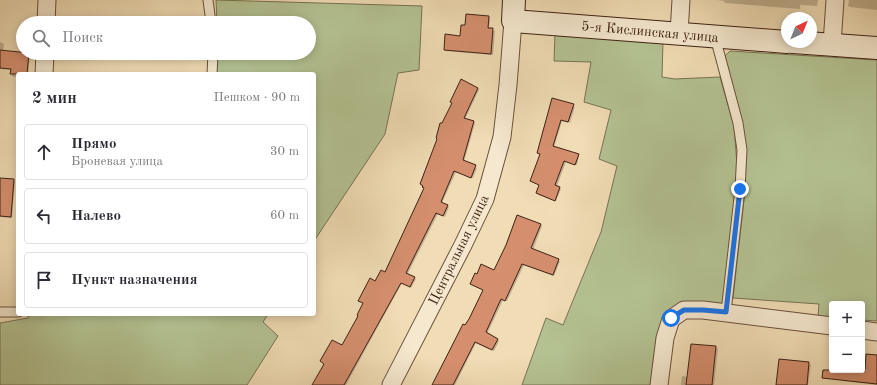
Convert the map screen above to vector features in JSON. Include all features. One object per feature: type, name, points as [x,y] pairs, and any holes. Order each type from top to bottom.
[{"type":"street","points":[[46,16],[47,0]]},
{"type":"street","points":[[679,33],[681,0]]},
{"type":"street","points":[[832,44],[835,0]]},
{"type":"street","name":"5-я Кислинская улица","points":[[514,11],[679,33],[781,42]]},
{"type":"street","name":"Центральная улица","points":[[391,385],[485,199],[502,137],[514,11]]},
{"type":"street","points":[[817,43],[877,48]]},
{"type":"street","points":[[44,72],[45,60]]},
{"type":"street","points":[[659,385],[665,338],[671,318],[684,310],[726,312],[829,326]]},
{"type":"street","points":[[865,330],[877,332]]},
{"type":"lane","points":[[208,0],[210,16]]},
{"type":"lane","points":[[714,37],[738,123],[742,150],[740,189],[726,312]]},
{"type":"lane","points":[[212,72],[213,60]]},
{"type":"lane","points":[[0,312],[16,312]]},
{"type":"green space","points":[[216,0],[422,6],[419,70],[398,73],[385,134],[316,238],[316,72],[216,72],[217,60],[316,60],[316,16],[217,16]]},
{"type":"green space","points":[[555,33],[663,41],[662,77],[675,79],[720,77],[734,126],[737,165],[736,196],[729,262],[722,305],[686,304],[652,385],[522,385],[546,318],[563,325],[601,232],[617,166],[599,159],[611,110],[584,102],[591,62],[554,61]]},
{"type":"green space","points":[[730,51],[877,60],[877,321],[865,320],[865,301],[829,301],[829,318],[818,317],[819,304],[733,298],[745,191],[746,152],[725,56]]},
{"type":"green space","points":[[28,316],[267,316],[263,322],[278,336],[247,385],[0,385],[0,323],[28,318]]},
{"type":"building","points":[[466,14],[489,16],[488,28],[493,28],[491,54],[444,50],[445,34],[460,36],[461,25],[465,25]]},
{"type":"building","points":[[0,50],[16,52],[16,60],[28,60],[27,72],[16,72],[16,74],[10,74],[11,69],[0,68]]},
{"type":"building","points":[[461,79],[478,88],[464,118],[474,121],[463,160],[476,165],[471,178],[454,171],[441,202],[448,205],[443,216],[436,213],[406,273],[415,277],[410,287],[401,283],[344,385],[312,385],[324,364],[320,361],[332,340],[342,345],[358,316],[357,315],[363,303],[358,301],[370,278],[375,281],[381,270],[385,272],[424,188],[420,184],[437,139],[440,123],[442,123],[452,103],[450,102]]},
{"type":"building","points":[[552,98],[574,104],[568,122],[561,120],[553,146],[579,154],[575,165],[564,161],[555,185],[560,187],[555,201],[536,193],[539,185],[530,181],[540,154],[537,153]]},
{"type":"building","points":[[0,178],[14,179],[11,217],[0,216]]},
{"type":"building","points":[[517,215],[541,224],[531,248],[559,259],[553,275],[522,264],[505,301],[501,299],[486,332],[498,339],[492,350],[475,342],[453,385],[432,385],[463,324],[465,325],[469,319],[483,290],[470,284],[475,273],[477,274],[481,264],[494,270],[506,245]]},
{"type":"building","points":[[691,344],[716,346],[712,385],[686,385]]},
{"type":"building","points":[[866,354],[877,355],[877,384],[822,378],[823,370],[829,370],[829,373],[865,373]]},
{"type":"building","points":[[779,359],[809,362],[807,385],[776,385]]},
{"type":"route","points":[[671,318],[684,310],[726,312],[740,189]]}]
